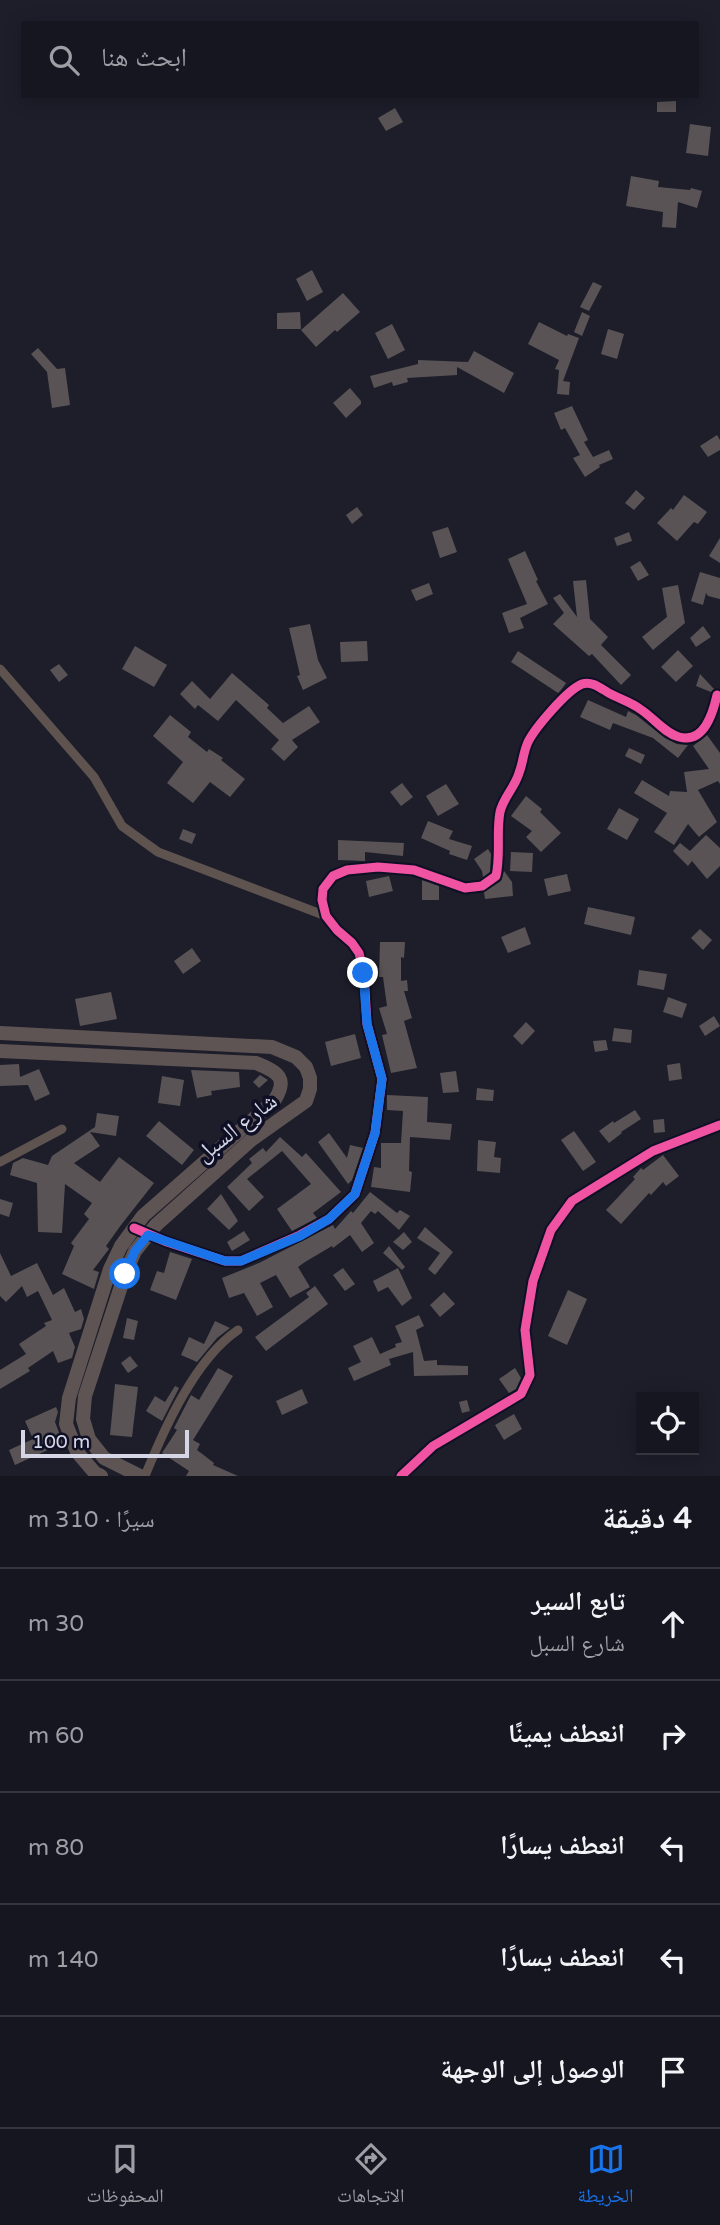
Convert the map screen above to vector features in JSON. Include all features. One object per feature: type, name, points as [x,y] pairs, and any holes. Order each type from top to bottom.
[{"type":"main road","name":"شارع السبل","points":[[0,1034],[272,1047],[296,1057],[306,1067],[310,1078],[306,1101],[251,1140],[156,1225],[135,1251],[125,1274],[85,1396],[83,1419],[89,1439],[104,1458],[140,1476]]},
{"type":"main road","name":"شارع السبل","points":[[0,1051],[256,1063],[279,1075],[282,1082],[274,1101],[143,1216],[121,1246],[110,1269],[69,1398],[66,1424],[77,1452],[95,1473],[101,1476]]},
{"type":"street","points":[[0,669],[93,777],[122,826],[158,852],[326,916],[359,953],[367,1024],[382,1079],[375,1133],[355,1194],[329,1219],[300,1236],[241,1261],[225,1261],[134,1228]]},
{"type":"street","points":[[326,916],[322,900],[323,889],[333,876],[347,870],[378,867],[414,870],[465,888],[482,886],[496,876],[500,856],[500,808],[519,773],[528,741],[543,720],[583,684],[593,684],[639,707],[659,725],[679,737],[691,737],[704,729],[713,715],[717,695]]},
{"type":"street","points":[[401,1476],[433,1446],[521,1394],[530,1374],[525,1330],[533,1281],[551,1230],[572,1201],[653,1151],[720,1125]]},
{"type":"street","points":[[0,1162],[62,1129]]},
{"type":"street","points":[[145,1476],[166,1425],[184,1395],[224,1340],[238,1331]]},
{"type":"building","points":[[676,101],[676,112],[657,112],[657,102]]},
{"type":"building","points":[[395,108],[403,122],[386,131],[378,118]]},
{"type":"building","points":[[690,124],[711,127],[708,156],[686,153]]},
{"type":"building","points":[[631,176],[659,181],[658,187],[702,191],[697,208],[678,202],[676,228],[662,227],[663,212],[626,206]]},
{"type":"building","points":[[312,270],[323,292],[307,301],[296,279]]},
{"type":"building","points":[[593,282],[602,286],[589,311],[580,307]]},
{"type":"building","points":[[343,293],[360,312],[316,347],[301,330]]},
{"type":"building","points":[[300,312],[301,329],[277,329],[277,313]]},
{"type":"building","points":[[582,312],[590,316],[582,336],[574,332]]},
{"type":"building","points":[[539,322],[567,336],[568,334],[579,338],[563,381],[570,382],[569,395],[557,394],[559,370],[555,369],[559,360],[528,344]]},
{"type":"building","points":[[392,324],[405,350],[388,359],[375,333]]},
{"type":"building","points":[[608,329],[624,334],[617,359],[601,354]]},
{"type":"building","points":[[38,348],[57,369],[65,368],[70,405],[52,408],[47,372],[31,354]]},
{"type":"building","points":[[474,351],[514,373],[504,393],[457,367],[457,375],[407,378],[408,382],[393,386],[392,382],[374,388],[370,376],[418,364],[418,360],[468,362]]},
{"type":"building","points":[[350,388],[361,404],[346,418],[333,403]]},
{"type":"building","points":[[572,406],[588,440],[584,442],[593,457],[609,450],[613,459],[599,465],[600,467],[585,477],[573,458],[580,455],[565,428],[561,430],[554,413]]},
{"type":"building","points":[[717,435],[720,450],[708,457],[700,446]]},
{"type":"building","points":[[636,490],[645,498],[634,510],[625,503]]},
{"type":"building","points":[[684,495],[707,512],[698,524],[694,522],[677,541],[657,523],[671,508],[673,510]]},
{"type":"building","points":[[357,507],[363,515],[352,524],[346,515]]},
{"type":"building","points":[[448,527],[457,552],[440,558],[432,532]]},
{"type":"building","points":[[629,532],[632,541],[617,546],[614,538]]},
{"type":"building","points":[[720,538],[720,563],[709,556]]},
{"type":"building","points":[[525,551],[548,604],[520,618],[524,628],[509,633],[502,613],[527,604],[508,559]]},
{"type":"building","points":[[640,561],[649,575],[638,581],[630,567]]},
{"type":"building","points":[[700,572],[720,578],[720,599],[706,593],[703,605],[691,601]]},
{"type":"building","points":[[586,580],[590,619],[608,637],[601,645],[631,675],[621,685],[592,654],[589,656],[553,624],[564,613],[553,598],[560,594],[577,617],[573,581]]},
{"type":"building","points":[[429,583],[433,594],[416,601],[411,590]]},
{"type":"building","points":[[678,585],[685,623],[653,650],[642,637],[667,617],[662,588]]},
{"type":"building","points":[[310,624],[318,660],[327,678],[303,690],[297,676],[300,675],[289,628]]},
{"type":"building","points":[[703,626],[711,637],[696,647],[690,638]]},
{"type":"building","points":[[367,641],[368,661],[341,662],[340,642]]},
{"type":"building","points":[[135,646],[167,665],[154,687],[122,669]]},
{"type":"building","points":[[678,650],[693,666],[676,682],[661,667]]},
{"type":"building","points":[[518,651],[566,683],[561,690],[558,693],[511,662]]},
{"type":"building","points":[[59,664],[68,675],[59,682],[50,670]]},
{"type":"building","points":[[232,673],[269,705],[267,708],[283,723],[309,706],[320,722],[292,740],[298,747],[284,761],[271,749],[279,740],[236,700],[218,721],[198,705],[195,709],[180,694],[192,681],[210,699]]},
{"type":"building","points":[[700,674],[714,689],[711,692],[696,686]]},
{"type":"building","points":[[588,700],[626,717],[628,711],[665,738],[677,744],[688,745],[678,758],[653,738],[613,723],[610,730],[580,717]]},
{"type":"building","points":[[170,715],[191,732],[188,737],[207,752],[209,749],[223,758],[221,760],[245,779],[230,797],[210,782],[193,803],[167,783],[183,762],[153,736]]},
{"type":"building","points":[[707,735],[720,753],[720,784],[718,781],[698,790],[717,822],[699,837],[688,824],[674,845],[654,832],[667,813],[634,793],[642,780],[669,796],[670,791],[687,792],[684,772],[709,769],[693,746]]},
{"type":"building","points":[[629,748],[645,755],[641,764],[625,756]]},
{"type":"building","points":[[402,783],[413,797],[401,806],[390,792]]},
{"type":"building","points":[[446,784],[459,804],[438,816],[426,796]]},
{"type":"building","points":[[526,796],[542,809],[540,812],[561,833],[541,852],[526,837],[532,831],[511,816]]},
{"type":"building","points":[[619,808],[639,819],[627,840],[607,829]]},
{"type":"building","points":[[428,821],[453,831],[449,839],[472,846],[467,860],[449,854],[450,851],[421,838]]},
{"type":"building","points":[[183,829],[196,834],[192,844],[179,839]]},
{"type":"building","points":[[706,835],[720,848],[720,866],[707,879],[692,861],[688,866],[673,851],[680,843],[690,851]]},
{"type":"building","points":[[338,840],[404,843],[403,856],[365,852],[365,861],[338,860]]},
{"type":"building","points":[[488,849],[491,854],[490,872],[483,877],[474,859]]},
{"type":"building","points":[[511,852],[533,853],[532,872],[510,871]]},
{"type":"building","points":[[504,871],[512,882],[513,896],[485,899],[484,892],[501,881]]},
{"type":"building","points":[[567,874],[571,891],[548,896],[544,879]]},
{"type":"building","points":[[389,876],[393,891],[369,897],[366,881]]},
{"type":"building","points":[[422,880],[439,886],[439,900],[422,900]]},
{"type":"building","points":[[588,907],[635,917],[631,935],[584,924]]},
{"type":"building","points":[[525,927],[531,944],[508,953],[501,937]]},
{"type":"building","points":[[700,929],[712,940],[703,950],[691,938]]},
{"type":"building","points":[[380,942],[405,942],[404,958],[401,957],[401,981],[407,980],[408,991],[404,991],[412,1018],[404,1021],[417,1068],[391,1073],[382,1035],[387,1034],[379,1008],[387,1006],[383,977],[379,977]]},
{"type":"building","points":[[192,948],[201,961],[183,974],[174,961]]},
{"type":"building","points":[[639,970],[667,974],[664,990],[637,985]]},
{"type":"building","points":[[111,992],[117,1019],[80,1026],[75,999]]},
{"type":"building","points":[[668,997],[687,1004],[682,1018],[663,1012]]},
{"type":"building","points":[[714,1016],[720,1026],[705,1036],[699,1026]]},
{"type":"building","points":[[526,1022],[535,1031],[522,1045],[513,1036]]},
{"type":"building","points":[[614,1028],[632,1030],[631,1043],[612,1041]]},
{"type":"building","points":[[355,1034],[361,1058],[331,1066],[325,1042]]},
{"type":"building","points":[[606,1040],[608,1050],[595,1052],[593,1041]]},
{"type":"building","points":[[680,1063],[682,1079],[669,1081],[667,1065]]},
{"type":"building","points":[[19,1064],[20,1077],[39,1069],[50,1094],[35,1101],[28,1085],[0,1086],[0,1065]]},
{"type":"building","points":[[191,1070],[239,1072],[240,1087],[211,1091],[212,1095],[197,1098]]},
{"type":"building","points":[[456,1071],[459,1092],[443,1093],[440,1073]]},
{"type":"building","points":[[260,1075],[268,1080],[259,1088],[253,1082]]},
{"type":"building","points":[[162,1076],[184,1080],[180,1106],[158,1103]]},
{"type":"building","points":[[477,1088],[494,1090],[493,1101],[476,1100]]},
{"type":"building","points":[[387,1095],[428,1097],[427,1122],[452,1124],[450,1140],[410,1137],[410,1192],[371,1187],[374,1167],[381,1168],[381,1143],[401,1143],[403,1111],[387,1110]]},
{"type":"building","points":[[635,1110],[641,1119],[609,1143],[599,1131]]},
{"type":"building","points":[[97,1113],[119,1116],[116,1136],[90,1132],[100,1146],[74,1163],[100,1182],[119,1157],[154,1183],[106,1246],[109,1249],[93,1270],[99,1272],[94,1289],[62,1274],[74,1246],[71,1243],[89,1219],[84,1214],[92,1203],[65,1184],[62,1233],[38,1232],[37,1183],[10,1175],[13,1163],[23,1158],[48,1165],[52,1156],[95,1127]]},
{"type":"building","points":[[664,1119],[665,1132],[654,1133],[653,1120]]},
{"type":"building","points":[[159,1121],[194,1150],[182,1165],[146,1136]]},
{"type":"building","points":[[574,1131],[596,1162],[583,1171],[561,1140]]},
{"type":"building","points":[[329,1133],[347,1158],[350,1145],[363,1148],[352,1180],[348,1184],[318,1142]]},
{"type":"building","points":[[280,1137],[302,1157],[306,1153],[341,1192],[313,1213],[317,1218],[292,1231],[277,1209],[311,1184],[282,1151],[247,1179],[264,1197],[249,1211],[227,1187],[252,1163],[249,1159],[263,1148],[266,1152]]},
{"type":"building","points":[[478,1140],[496,1142],[494,1157],[501,1158],[500,1173],[477,1171]]},
{"type":"building","points":[[663,1155],[679,1176],[666,1186],[663,1182],[651,1195],[649,1193],[621,1224],[606,1210],[635,1179],[633,1177],[641,1168],[643,1170]]},
{"type":"building","points":[[370,1192],[397,1213],[400,1210],[410,1216],[399,1230],[378,1211],[375,1214],[371,1211],[361,1223],[374,1243],[362,1252],[350,1235],[333,1248],[332,1246],[305,1262],[298,1267],[310,1287],[290,1298],[276,1275],[260,1283],[273,1307],[257,1316],[244,1293],[229,1298],[222,1278],[259,1263],[333,1225],[335,1229]]},
{"type":"building","points":[[221,1194],[238,1221],[229,1230],[207,1209]]},
{"type":"building","points":[[0,1199],[13,1203],[9,1217],[0,1214]]},
{"type":"building","points":[[425,1227],[453,1252],[435,1275],[428,1269],[440,1253],[417,1238]]},
{"type":"building","points":[[244,1231],[250,1240],[232,1251],[227,1242]]},
{"type":"building","points":[[404,1232],[412,1242],[403,1250],[393,1242]]},
{"type":"building","points":[[389,1246],[405,1267],[402,1270],[383,1253]]},
{"type":"building","points":[[170,1252],[192,1259],[176,1300],[150,1290],[157,1271],[164,1273]]},
{"type":"building","points":[[0,1253],[11,1276],[37,1263],[53,1295],[64,1288],[75,1312],[81,1309],[84,1319],[81,1329],[69,1333],[75,1347],[72,1358],[58,1363],[53,1351],[28,1368],[30,1371],[0,1389],[0,1370],[26,1354],[19,1344],[46,1326],[44,1323],[52,1320],[38,1291],[27,1297],[22,1286],[6,1302],[0,1296]]},
{"type":"building","points":[[343,1268],[355,1284],[345,1291],[333,1275]]},
{"type":"building","points":[[398,1268],[412,1298],[402,1306],[388,1287],[378,1292],[373,1281]]},
{"type":"building","points":[[315,1286],[328,1304],[266,1351],[255,1337],[309,1297],[306,1293]]},
{"type":"building","points":[[568,1290],[587,1299],[567,1345],[548,1336]]},
{"type":"building","points":[[444,1292],[455,1304],[440,1317],[430,1305]]},
{"type":"building","points":[[419,1315],[424,1326],[416,1330],[424,1361],[437,1360],[437,1365],[468,1366],[468,1375],[414,1376],[413,1352],[389,1359],[391,1365],[354,1381],[348,1368],[361,1362],[353,1346],[372,1337],[380,1354],[396,1347],[395,1344],[402,1342],[395,1326]]},
{"type":"building","points":[[127,1318],[138,1321],[134,1340],[123,1338]]},
{"type":"building","points":[[215,1321],[230,1328],[217,1338],[197,1362],[181,1355],[189,1337],[204,1344]]},
{"type":"building","points":[[130,1356],[138,1366],[128,1373],[121,1363]]},
{"type":"building","points":[[218,1368],[233,1376],[193,1440],[200,1444],[197,1450],[214,1463],[213,1465],[238,1476],[186,1476],[189,1471],[162,1453],[177,1430],[174,1428],[191,1395],[199,1400]]},
{"type":"building","points":[[515,1368],[521,1378],[516,1389],[509,1393],[499,1379]]},
{"type":"building","points":[[115,1384],[138,1387],[132,1437],[110,1435]]},
{"type":"building","points":[[175,1386],[179,1388],[162,1421],[146,1411],[155,1396],[165,1402]]},
{"type":"building","points":[[302,1389],[308,1403],[282,1415],[276,1401]]},
{"type":"building","points":[[467,1400],[470,1411],[462,1413],[459,1402]]},
{"type":"building","points":[[56,1407],[58,1412],[55,1422],[63,1443],[15,1465],[9,1450],[33,1439],[25,1421]]},
{"type":"building","points":[[514,1414],[522,1429],[504,1440],[495,1425]]},
{"type":"cycle path","points":[[134,1228],[225,1261],[241,1261],[329,1219],[355,1194],[375,1133],[382,1079],[367,1024],[364,973],[359,953],[326,916],[322,900],[323,889],[333,876],[347,870],[378,867],[414,870],[465,888],[482,886],[496,876],[500,812],[517,778],[528,742],[544,719],[568,694],[582,684],[595,685],[645,712],[668,732],[688,738],[701,732],[706,725],[717,695]]},
{"type":"cycle path","points":[[401,1476],[433,1446],[521,1394],[530,1375],[525,1330],[533,1281],[551,1230],[572,1201],[653,1151],[720,1125]]},
{"type":"route","points":[[125,1274],[135,1251],[148,1235],[225,1261],[241,1261],[300,1236],[329,1219],[355,1194],[375,1133],[382,1079],[367,1024],[363,973]]}]
